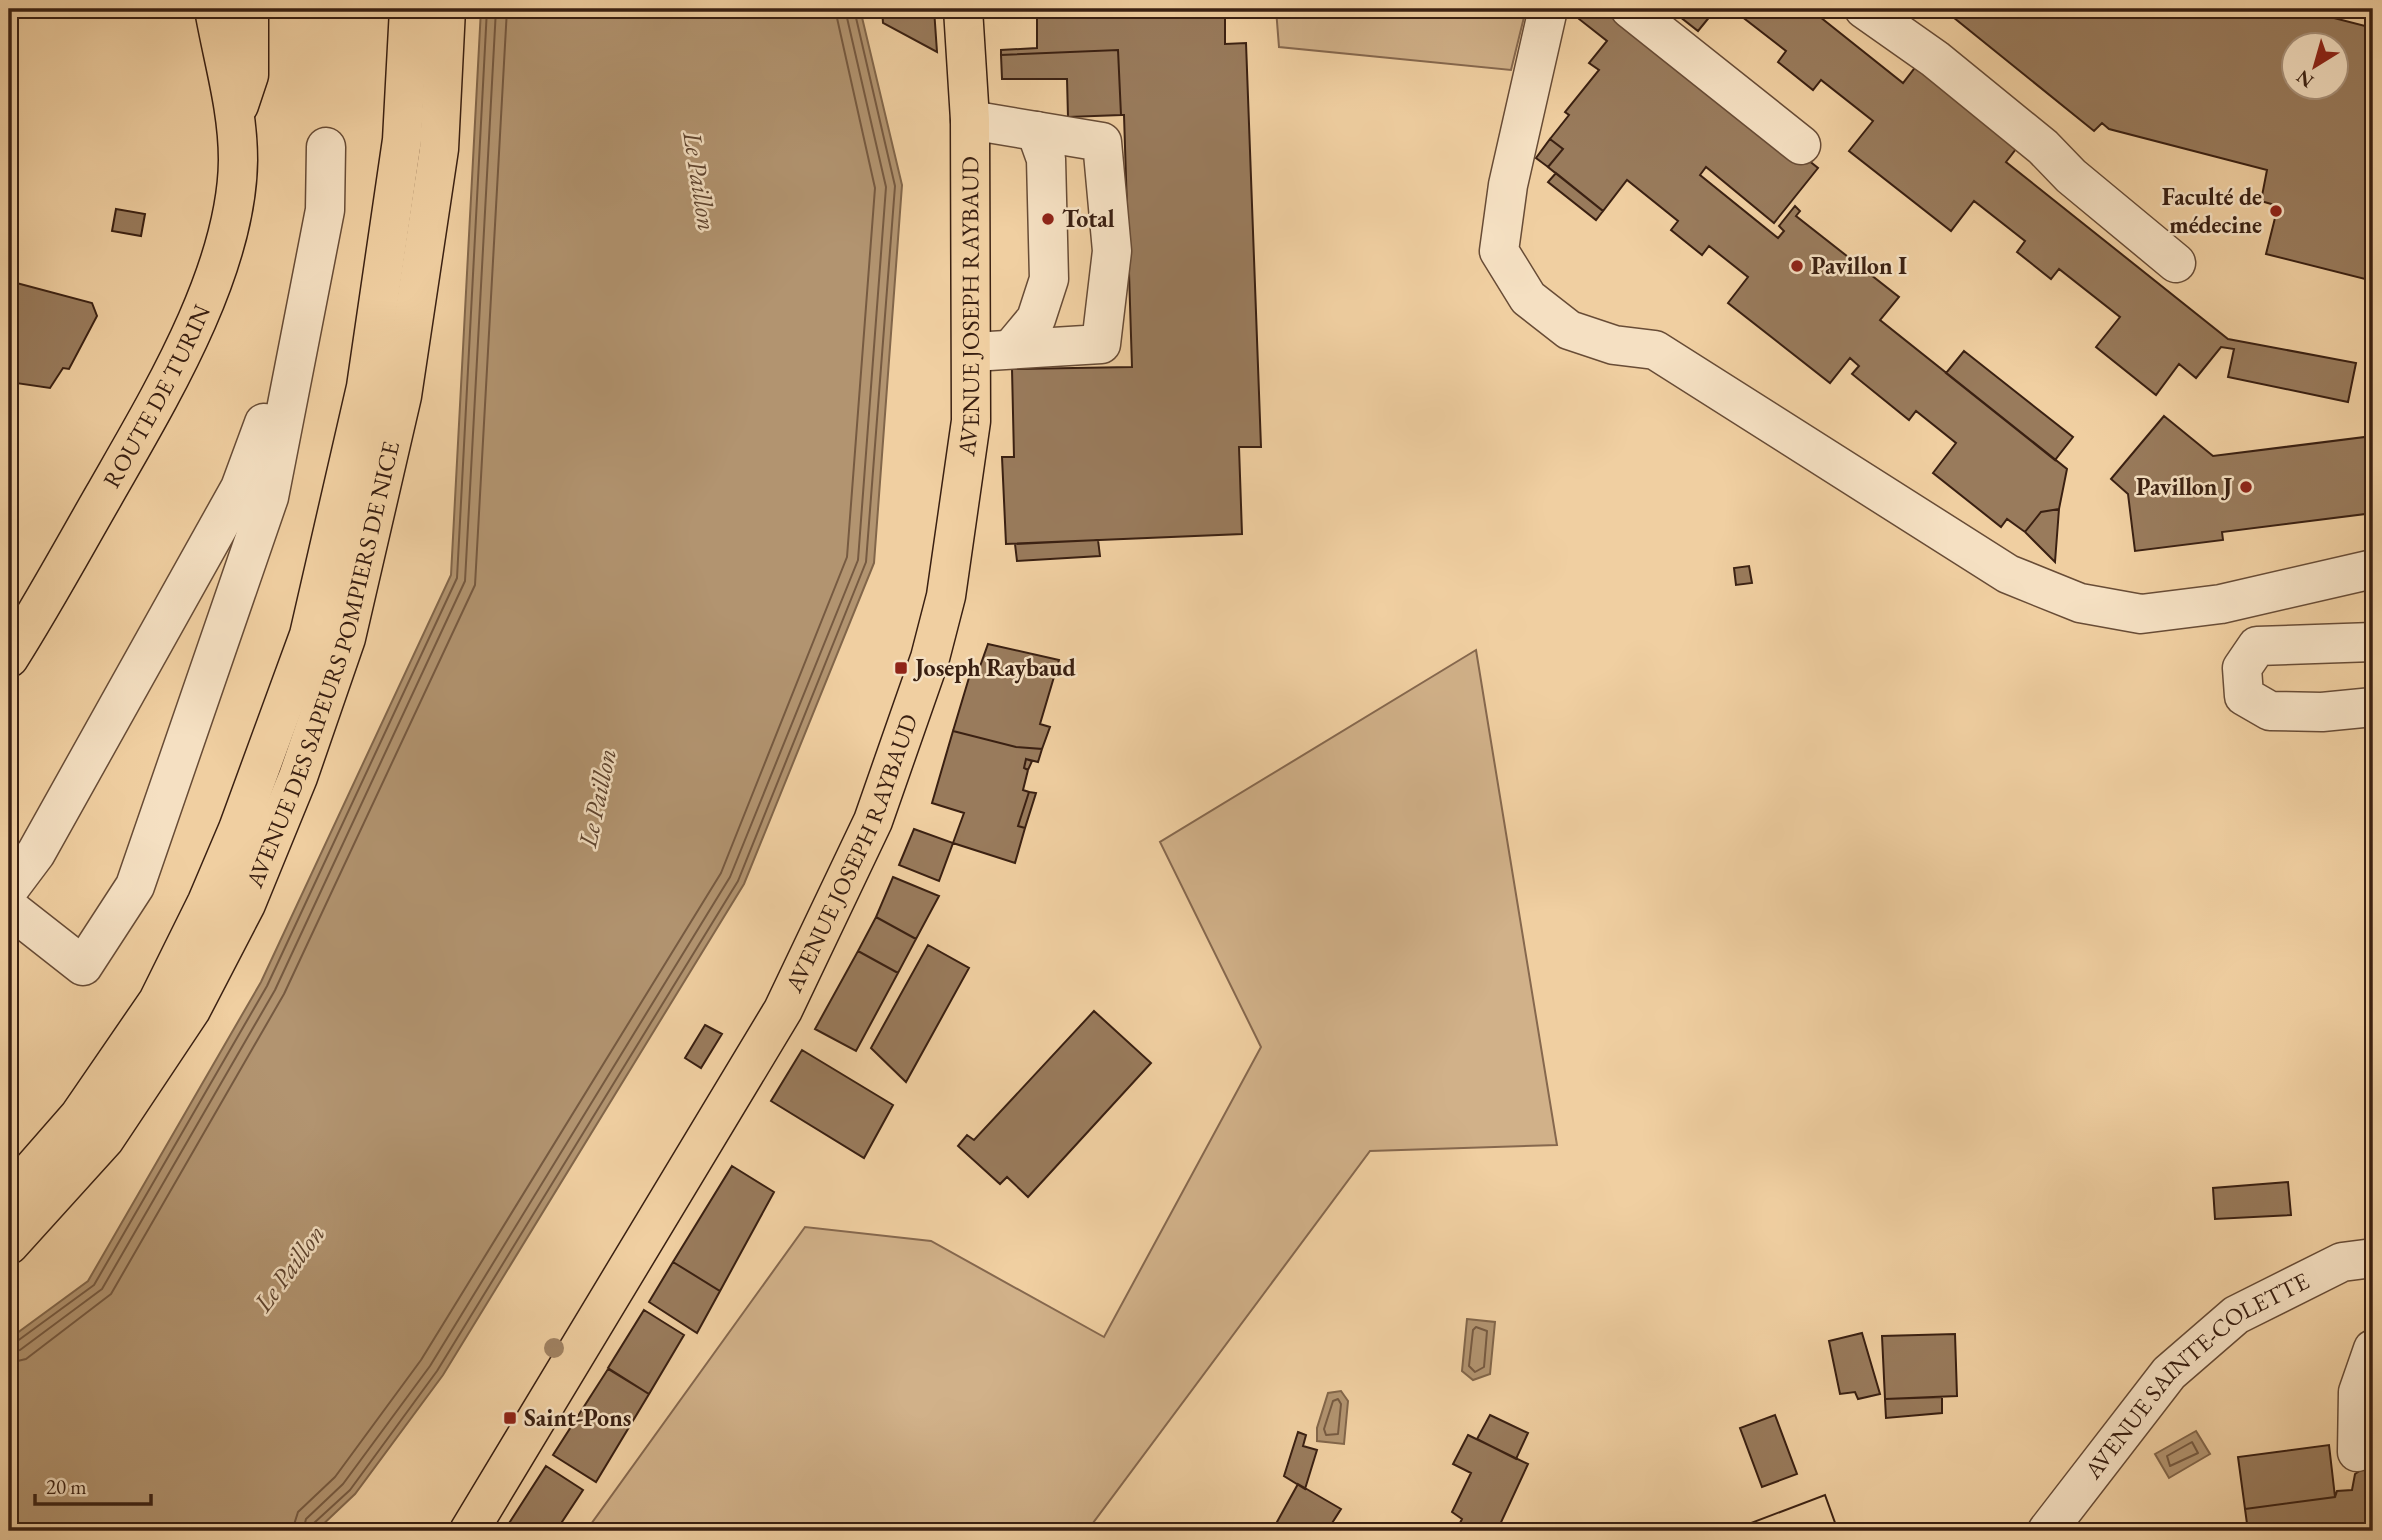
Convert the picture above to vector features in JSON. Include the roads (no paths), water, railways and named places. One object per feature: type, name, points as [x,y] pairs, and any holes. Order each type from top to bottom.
[{"type":"main road","name":"ROUTE DE TURIN","points":[[9,658],[179,362],[212,282],[233,205],[238,163],[237,110],[214,9]]},
{"type":"main road","name":"ROUTE DE TURIN","points":[[237,110],[249,75],[249,9]]},
{"type":"main road","name":"AVENUE DES SAPEURS POMPIERS DE NICE","points":[[9,1196],[79,1116],[158,1001],[207,902],[238,830],[309,635],[366,387],[402,140],[409,9]]},
{"type":"main road","name":"AVENUE DES SAPEURS POMPIERS DE NICE","points":[[9,1245],[105,1139],[191,1010],[246,904],[298,777],[346,638],[402,396],[439,149],[446,9]]},
{"type":"main road","name":"AVENUE JOSEPH RAYBAUD","points":[[469,1531],[783,1010],[873,821],[903,742],[946,596],[971,421],[973,352],[970,120],[963,9]]},
{"type":"street","points":[[1548,9],[1508,185],[1499,251],[1528,298],[1569,330],[1614,345],[1655,350],[2008,574],[2080,603],[2141,614],[2221,604],[2373,569]]},
{"type":"street","points":[[1630,9],[1801,145]]},
{"type":"street","points":[[1864,9],[1946,68],[2043,147],[2071,177],[2176,263]]},
{"type":"street","points":[[970,120],[1102,142],[1112,251],[1101,344],[973,352]]},
{"type":"street","points":[[1011,349],[1036,320],[1049,279],[1046,159],[1036,131]]},
{"type":"street","points":[[9,908],[83,965],[135,886],[269,497],[325,210],[326,147]]},
{"type":"street","points":[[9,889],[36,853],[240,488],[307,302]]},
{"type":"street","points":[[2373,642],[2257,646],[2242,668],[2244,696],[2270,711],[2322,712],[2373,707]]},
{"type":"street","name":"AVENUE SAINTE-COLETTE","points":[[2047,1531],[2169,1373],[2235,1315],[2342,1262],[2373,1258]]},
{"type":"street","points":[[2357,1452],[2358,1391],[2373,1349]]},
{"type":"water","name":"Le Paillon","points":[[481,9],[860,9],[902,185],[874,563],[744,884],[443,1375],[355,1494],[316,1531],[9,1531],[9,1339],[88,1281],[261,982],[451,575]]},
{"type":"water","points":[[1467,1319],[1495,1322],[1490,1374],[1473,1380],[1462,1371]]},
{"type":"water","points":[[1341,1391],[1348,1401],[1344,1444],[1317,1441],[1317,1428],[1328,1393]]},
{"type":"water","points":[[2196,1431],[2210,1454],[2169,1478],[2155,1454]]},
{"type":"place","name":"Faculté de médecine","points":[[2276,211]]},
{"type":"place","name":"Total","points":[[1048,219]]},
{"type":"place","name":"Pavillon I","points":[[1797,266]]},
{"type":"place","name":"Pavillon J","points":[[2246,487]]},
{"type":"place","name":"Joseph Raybaud","points":[[901,668]]},
{"type":"place","name":"Saint-Pons","points":[[510,1418]]}]
